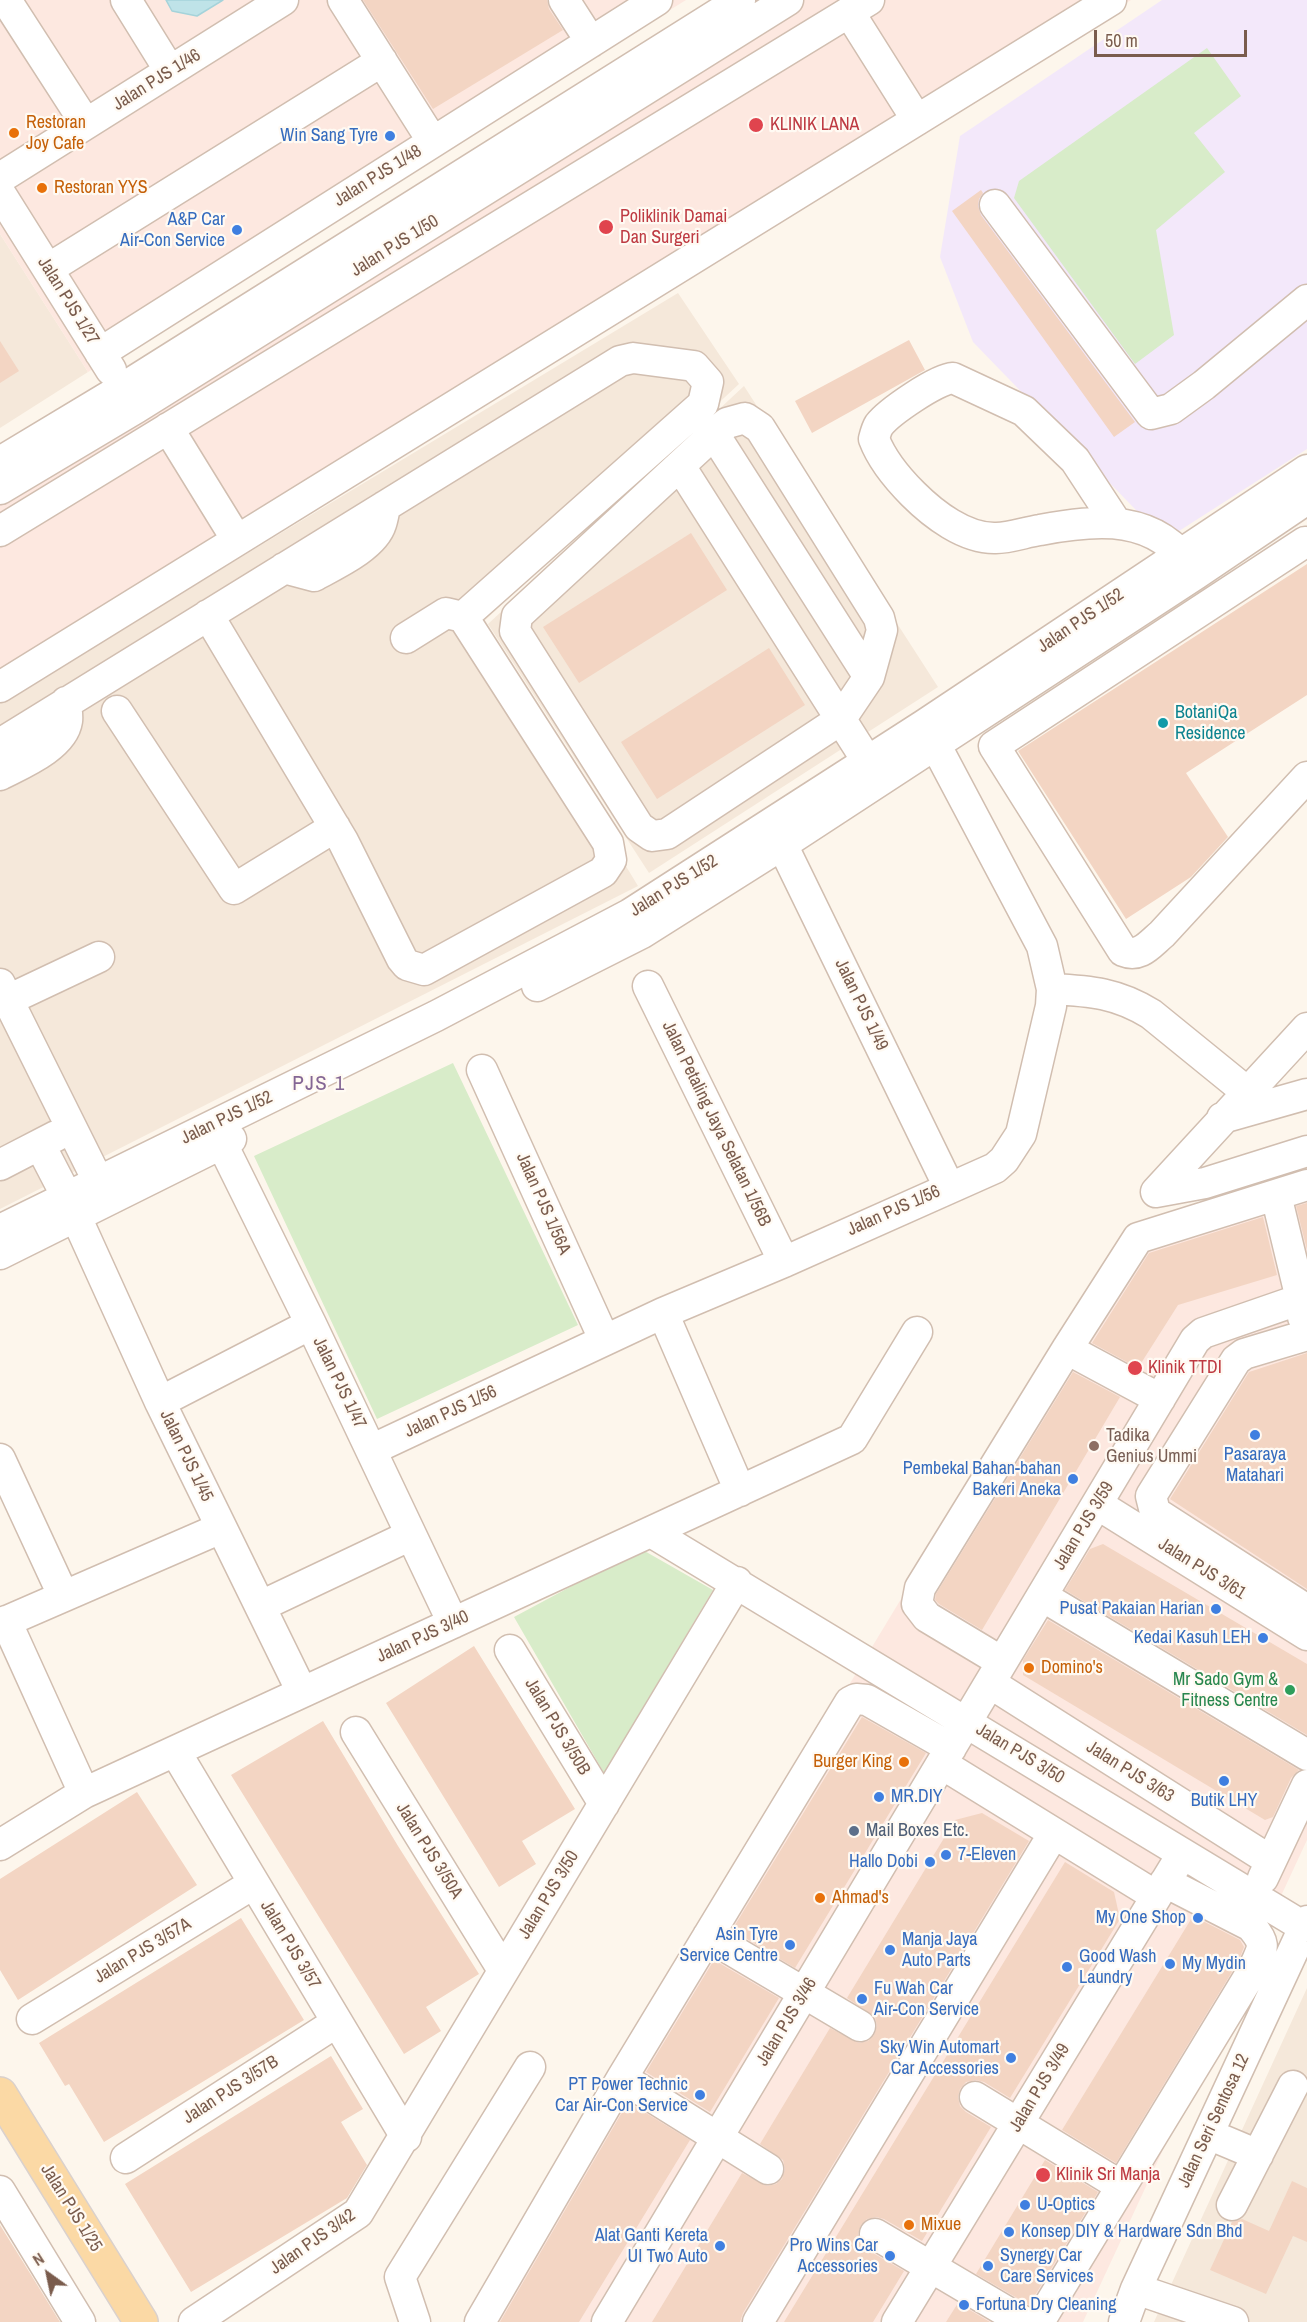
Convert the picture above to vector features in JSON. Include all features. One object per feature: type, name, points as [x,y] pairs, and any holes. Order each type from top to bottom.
[{"type":"main road","name":"Jalan PJS 1/25","points":[[1,2099],[141,2322]]},
{"type":"street","points":[[6,0],[86,124]]},
{"type":"street","points":[[126,0],[170,71]]},
{"type":"street","name":"Jalan PJS 1/46","points":[[0,178],[283,0]]},
{"type":"street","points":[[343,0],[433,142]]},
{"type":"street","points":[[564,0],[591,42]]},
{"type":"street","name":"Jalan PJS 1/48","points":[[100,353],[657,0]]},
{"type":"street","name":"Jalan PJS 1/50","points":[[531,146],[740,0]]},
{"type":"street","name":"Jalan PJS 1/50","points":[[0,489],[129,398],[531,146],[788,0]]},
{"type":"street","points":[[0,687],[1111,0]]},
{"type":"street","points":[[0,531],[859,6],[917,120]]},
{"type":"street","points":[[48,269],[382,61]]},
{"type":"street","points":[[500,99],[531,146]]},
{"type":"street","name":"Jalan PJS 1/27","points":[[0,193],[129,398]]},
{"type":"street","points":[[995,205],[1151,414],[1171,409],[1204,386],[1307,300]]},
{"type":"street","points":[[0,744],[620,361],[633,358],[694,366],[708,382],[703,404],[463,617]]},
{"type":"street","points":[[1115,521],[1075,460],[1024,411],[953,378],[937,382],[907,402],[879,425],[874,439],[879,452],[900,480],[929,510],[964,531],[996,538],[1073,523],[1115,521],[1153,533],[1189,564],[1214,601]]},
{"type":"street","name":"Jalan PJS 1/50","points":[[0,462],[129,398]]},
{"type":"street","points":[[745,418],[760,428],[879,618],[882,630],[869,676],[840,720],[667,834],[652,836],[639,827],[515,631],[517,616],[714,434],[727,423],[745,418]]},
{"type":"street","points":[[168,428],[237,540]]},
{"type":"street","points":[[714,434],[869,676]]},
{"type":"street","points":[[680,466],[873,772]]},
{"type":"street","name":"Jalan PJS 1/52","points":[[873,772],[935,744],[1189,564],[1307,470]]},
{"type":"street","name":"Jalan PJS 1/52","points":[[103,1191],[222,1144],[636,923],[778,834],[1189,564],[1307,499]]},
{"type":"street","points":[[1306,543],[994,746],[1122,951],[1131,955],[1142,952],[1162,934],[1307,777]]},
{"type":"street","points":[[208,615],[339,834],[407,965],[424,970],[603,872],[611,860],[608,843],[463,617],[446,614],[406,638]]},
{"type":"street","points":[[0,775],[32,759],[60,738],[67,721],[66,702]]},
{"type":"street","points":[[117,711],[234,888],[339,834]]},
{"type":"street","name":"Jalan PJS 1/56","points":[[372,1450],[663,1312],[784,1262],[998,1166],[1021,1134],[1051,1006],[1052,989],[1042,946],[935,744]]},
{"type":"street","name":"Jalan PJS 1/49","points":[[778,834],[949,1187]]},
{"type":"street","points":[[603,872],[636,923]]},
{"type":"street","name":"Jalan PJS 1/52","points":[[0,1254],[71,1207],[436,1016],[636,923]]},
{"type":"street","points":[[99,957],[4,992],[103,1191]]},
{"type":"street","name":"Jalan Petaling Jaya Selatan 1/56B","points":[[648,986],[784,1262]]},
{"type":"street","points":[[1052,989],[1082,990],[1119,997],[1134,1004],[1151,1014],[1247,1092]]},
{"type":"street","points":[[1307,1028],[1156,1192],[1205,1183],[1307,1152]]},
{"type":"street","points":[[0,1033],[15,1043],[31,1046]]},
{"type":"street","name":"Jalan PJS 1/56A","points":[[482,1070],[604,1339]]},
{"type":"street","points":[[1222,1118],[1307,1094]]},
{"type":"street","points":[[0,1165],[72,1128]]},
{"type":"street","name":"Jalan PJS 1/47","points":[[222,1144],[372,1450],[453,1623]]},
{"type":"street","name":"Jalan PJS 1/45","points":[[40,1145],[220,1528],[302,1692]]},
{"type":"street","name":"Jalan PJS 3/63","points":[[1270,1861],[996,1673],[927,1617],[917,1604],[920,1588],[1138,1238],[1307,1185]]},
{"type":"street","points":[[1275,1195],[1304,1298],[1306,1335],[1244,1354],[1236,1360],[1151,1496],[1155,1512],[1247,1585],[1307,1610]]},
{"type":"street","name":"Jalan PJS 1/52","points":[[0,1230],[71,1207]]},
{"type":"street","name":"Jalan PJS 3/59","points":[[967,1722],[1196,1340],[1203,1333],[1304,1298]]},
{"type":"street","points":[[663,1312],[740,1491]]},
{"type":"street","points":[[160,1402],[311,1324]]},
{"type":"street","name":"Jalan PJS 3/40","points":[[0,1845],[84,1793],[852,1439],[917,1332]]},
{"type":"street","points":[[1067,1349],[1160,1399]]},
{"type":"street","points":[[0,1459],[63,1595]]},
{"type":"street","name":"Jalan PJS 3/61","points":[[1097,1504],[1247,1585],[1307,1635]]},
{"type":"street","points":[[84,1793],[3,1623],[220,1528]]},
{"type":"street","name":"Jalan PJS 3/50","points":[[651,1532],[1255,1897],[1306,1924]]},
{"type":"street","points":[[261,1606],[411,1534]]},
{"type":"street","name":"Jalan PJS 3/50","points":[[455,2054],[503,1970],[737,1582]]},
{"type":"street","points":[[1042,1596],[1307,1755]]},
{"type":"street","name":"Jalan PJS 3/50B","points":[[510,1650],[604,1804]]},
{"type":"street","points":[[480,2322],[622,2078],[850,1702],[856,1699],[867,1700],[1053,1833],[1160,1889],[1251,1926],[1262,1938],[1263,1947],[1253,1970],[1039,2322]]},
{"type":"street","name":"Jalan PJS 3/46","points":[[607,2322],[967,1722]]},
{"type":"street","name":"Jalan PJS 3/50A","points":[[356,1732],[503,1970]]},
{"type":"street","name":"Jalan PJS 3/57","points":[[175,1751],[406,2137]]},
{"type":"street","points":[[1255,1897],[1307,1785]]},
{"type":"street","points":[[759,2322],[1053,1833]]},
{"type":"street","name":"Jalan PJS 3/49","points":[[897,2322],[1183,1853]]},
{"type":"street","name":"Jalan PJS 3/57A","points":[[32,2019],[253,1884]]},
{"type":"street","name":"Jalan Seri Sentosa 12","points":[[1124,2322],[1136,2289],[1306,1924]]},
{"type":"street","points":[[708,1936],[861,2026]]},
{"type":"street","name":"Jalan PJS 3/57B","points":[[126,2158],[336,2022]]},
{"type":"street","name":"Jalan PJS 3/42","points":[[194,2322],[354,2218],[406,2137],[455,2054]]},
{"type":"street","points":[[415,2322],[400,2277],[530,2067]]},
{"type":"street","points":[[622,2078],[768,2169]]},
{"type":"street","points":[[1232,2205],[1293,2086]]},
{"type":"street","points":[[975,2097],[1121,2186]]},
{"type":"street","points":[[1208,2134],[1258,2155]]},
{"type":"street","points":[[0,2191],[80,2322]]},
{"type":"street","points":[[875,2234],[1024,2322]]},
{"type":"street","points":[[1136,2289],[1233,2322]]},
{"type":"shaded area","points":[[0,0],[686,0],[88,372],[0,234]]},
{"type":"shaded area","points":[[802,0],[1131,0],[0,699],[0,499]]},
{"type":"shaded area","points":[[1162,0],[1307,0],[1307,449],[1165,540],[973,342],[940,257],[960,136]]},
{"type":"shaded area","points":[[0,234],[88,372],[0,428]]},
{"type":"shaded area","points":[[678,293],[739,384],[480,625],[638,886],[0,1209],[0,703]]},
{"type":"shaded area","points":[[744,386],[938,687],[649,873],[488,624]]},
{"type":"shaded area","points":[[1307,1174],[1307,1840],[1083,2322],[464,2322],[1121,1235]]},
{"type":"shaded area","points":[[1307,1988],[1307,2322],[1154,2322]]},
{"type":"green space","points":[[1207,48],[1241,96],[1194,133],[1225,172],[1156,230],[1174,335],[1135,364],[1014,198],[1019,181]]},
{"type":"green space","points":[[453,1063],[578,1325],[377,1419],[254,1156]]},
{"type":"green space","points":[[641,1549],[713,1590],[604,1773],[514,1617]]},
{"type":"water","points":[[166,0],[223,0],[197,16],[172,11]]},
{"type":"building","points":[[363,0],[547,0],[549,9],[563,30],[433,109]]},
{"type":"building","points":[[981,190],[983,193],[978,206],[981,215],[1135,422],[1114,437],[952,211]]},
{"type":"building","points":[[909,340],[925,370],[812,433],[795,401]]},
{"type":"building","points":[[0,341],[19,371],[0,383]]},
{"type":"building","points":[[691,533],[727,590],[579,683],[543,627]]},
{"type":"building","name":"BotaniQa Residence","points":[[1307,564],[1307,695],[1186,773],[1228,837],[1191,877],[1126,919],[1018,751]]},
{"type":"building","points":[[769,648],[805,705],[657,799],[621,742]]},
{"type":"building","points":[[1307,1203],[1307,1250],[1296,1206]]},
{"type":"building","points":[[1263,1217],[1277,1275],[1178,1305],[1138,1368],[1092,1343],[1149,1253]]},
{"type":"building","name":"Pasaraya Matahari","points":[[1307,1353],[1307,1589],[1170,1499],[1249,1372]]},
{"type":"building","points":[[1073,1372],[1120,1397],[982,1630],[939,1604],[935,1600],[936,1594]]},
{"type":"building","points":[[1103,1544],[1307,1664],[1307,1735],[1065,1590],[1090,1549]]},
{"type":"building","points":[[1048,1620],[1299,1770],[1291,1778],[1273,1817],[1265,1820],[1023,1675],[1023,1660]]},
{"type":"building","points":[[474,1646],[575,1809],[522,1841],[536,1864],[499,1887],[386,1703]]},
{"type":"building","points":[[862,1717],[926,1753],[795,1968],[732,1930]]},
{"type":"building","points":[[323,1721],[479,1974],[426,2007],[441,2031],[404,2054],[231,1775]]},
{"type":"building","points":[[137,1792],[197,1885],[18,2000],[0,1970],[0,1879]]},
{"type":"building","points":[[982,1813],[1029,1841],[743,2313],[740,2322],[652,2322],[742,2173],[767,2186],[776,2184],[782,2179],[785,2169],[783,2160],[760,2144],[830,2028],[859,2043],[868,2041],[874,2035],[877,2026],[875,2017],[847,1998],[955,1820]]},
{"type":"building","points":[[1065,1862],[1114,1892],[1120,1919],[1010,2098],[984,2082],[976,2080],[966,2082],[960,2089],[958,2097],[960,2106],[991,2127],[922,2241],[884,2219],[876,2217],[867,2219],[861,2225],[858,2234],[860,2243],[866,2249],[904,2271],[873,2322],[784,2322]]},
{"type":"building","points":[[1193,1916],[1240,1940],[1244,1947],[1238,1962],[1116,2163],[1062,2130]]},
{"type":"building","points":[[241,1918],[304,2020],[104,2142],[69,2084],[65,2086],[39,2043]]},
{"type":"building","points":[[714,1960],[779,1998],[710,2112],[646,2072]]},
{"type":"building","points":[[331,2056],[363,2109],[341,2122],[367,2165],[347,2198],[191,2292],[125,2184]]},
{"type":"building","points":[[628,2102],[690,2140],[579,2322],[500,2322]]},
{"type":"building","points":[[1045,2160],[1098,2192],[1029,2305],[976,2274]]},
{"type":"building","points":[[1292,2181],[1307,2188],[1307,2242],[1293,2236],[1266,2294],[1210,2270],[1232,2222],[1242,2219],[1269,2231]]},
{"type":"building","points":[[0,2225],[33,2278],[60,2322],[0,2322]]},
{"type":"building","points":[[958,2303],[990,2322],[946,2322]]},
{"type":"place","name":"KLINIK LANA","points":[[756,125]]},
{"type":"place","name":"Restoran Joy Cafe","points":[[14,133]]},
{"type":"place","name":"Win Sang Tyre","points":[[390,136]]},
{"type":"place","name":"Restoran YYS","points":[[42,188]]},
{"type":"place","name":"Poliklinik Damai Dan Surgeri","points":[[606,227]]},
{"type":"place","name":"A&P Car Air-Con Service","points":[[237,230]]},
{"type":"place","name":"BotaniQa Residence","points":[[1163,723]]},
{"type":"place","name":"Klinik TTDI","points":[[1135,1368]]},
{"type":"place","name":"Pasaraya Matahari","points":[[1255,1435]]},
{"type":"place","name":"Tadika Genius Ummi","points":[[1094,1446]]},
{"type":"place","name":"Pembekal Bahan-bahan Bakeri Aneka","points":[[1073,1479]]},
{"type":"place","name":"Pusat Pakaian Harian","points":[[1216,1609]]},
{"type":"place","name":"Kedai Kasuh LEH","points":[[1263,1638]]},
{"type":"place","name":"Domino's","points":[[1029,1668]]},
{"type":"place","name":"Mr Sado Gym & Fitness Centre","points":[[1290,1690]]},
{"type":"place","name":"Burger King","points":[[904,1762]]},
{"type":"place","name":"Butik LHY","points":[[1224,1781]]},
{"type":"place","name":"MR.DIY","points":[[879,1797]]},
{"type":"place","name":"Mail Boxes Etc.","points":[[854,1831]]},
{"type":"place","name":"7-Eleven","points":[[946,1855]]},
{"type":"place","name":"Hallo Dobi","points":[[930,1862]]},
{"type":"place","name":"Ahmad's","points":[[820,1898]]},
{"type":"place","name":"My One Shop","points":[[1198,1918]]},
{"type":"place","name":"Asin Tyre Service Centre","points":[[790,1945]]},
{"type":"place","name":"Manja Jaya Auto Parts","points":[[890,1950]]},
{"type":"place","name":"My Mydin","points":[[1170,1964]]},
{"type":"place","name":"Good Wash Laundry","points":[[1067,1967]]},
{"type":"place","name":"Fu Wah Car Air-Con Service","points":[[862,1999]]},
{"type":"place","name":"Sky Win Automart Car Accessories","points":[[1011,2058]]},
{"type":"place","name":"PT Power Technic Car Air-Con Service","points":[[700,2095]]},
{"type":"place","name":"Klinik Sri Manja","points":[[1043,2175]]},
{"type":"place","name":"U-Optics","points":[[1025,2205]]},
{"type":"place","name":"Mixue","points":[[909,2225]]},
{"type":"place","name":"Konsep DIY & Hardware Sdn Bhd","points":[[1009,2232]]},
{"type":"place","name":"Alat Ganti Kereta UI Two Auto","points":[[720,2246]]},
{"type":"place","name":"Pro Wins Car Accessories","points":[[890,2256]]},
{"type":"place","name":"Synergy Car Care Services","points":[[988,2266]]},
{"type":"place","name":"Fortuna Dry Cleaning","points":[[964,2305]]},
{"type":"district","name":"PJS 1","points":[[319,1084]]}]
